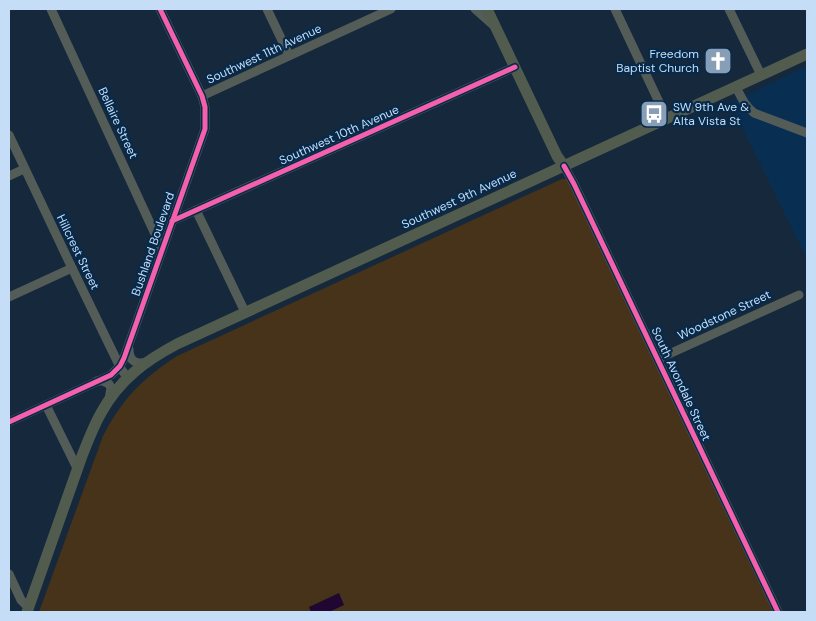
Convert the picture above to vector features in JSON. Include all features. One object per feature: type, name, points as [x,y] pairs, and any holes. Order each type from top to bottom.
[{"type":"main road","name":"South Avondale Street","points":[[487,9],[557,156],[564,166]]},
{"type":"main road","name":"Southwest 9th Avenue","points":[[123,371],[245,312],[807,54]]},
{"type":"main road","name":"Bushland Boulevard","points":[[28,610],[92,431],[123,371]]},
{"type":"street","name":"Bellaire Street","points":[[51,9],[162,248]]},
{"type":"street","points":[[160,9],[202,96]]},
{"type":"street","points":[[267,9],[289,55]]},
{"type":"street","name":"Southwest 11th Avenue","points":[[202,96],[379,11],[391,9]]},
{"type":"street","points":[[475,9],[497,29]]},
{"type":"street","points":[[614,9],[667,119]]},
{"type":"street","points":[[729,9],[761,75]]},
{"type":"street","name":"Southwest 10th Avenue","points":[[172,222],[515,66]]},
{"type":"street","points":[[736,86],[744,102],[754,113],[807,133]]},
{"type":"street","name":"Bushland Boulevard","points":[[123,371],[129,345],[205,129],[202,96]]},
{"type":"street","name":"Hillcrest Street","points":[[9,135],[123,371]]},
{"type":"street","name":"South Avondale Street","points":[[564,166],[572,179],[778,612]]},
{"type":"street","points":[[9,176],[24,169]]},
{"type":"street","points":[[196,210],[245,312]]},
{"type":"street","points":[[9,297],[72,268]]},
{"type":"street","name":"Woodstone Street","points":[[658,359],[799,294]]},
{"type":"street","points":[[129,345],[130,358],[141,363]]},
{"type":"street","name":"Southwest 9th Avenue","points":[[9,422],[123,371]]},
{"type":"street","points":[[97,381],[104,381],[109,384],[111,388],[109,400]]},
{"type":"street","points":[[46,405],[78,470]]},
{"type":"street","points":[[9,574],[21,600],[28,610]]},
{"type":"shaded area","points":[[807,66],[807,259],[730,103]]},
{"type":"shaded area","points":[[562,179],[566,179],[570,184],[773,612],[39,612],[103,436],[117,411],[143,381],[177,356]]},
{"type":"shaded area","points":[[339,593],[344,605],[329,612],[311,612],[309,607]]},
{"type":"cycle path","points":[[9,422],[111,375],[120,366],[124,358],[205,129],[205,107],[202,96],[160,9]]},
{"type":"cycle path","points":[[172,221],[515,67]]},
{"type":"cycle path","points":[[564,166],[778,612]]},
{"type":"place","name":"Freedom Baptist Church","points":[[718,61]]},
{"type":"place","name":"SW 9th Ave & Alta Vista St","points":[[654,114]]}]
